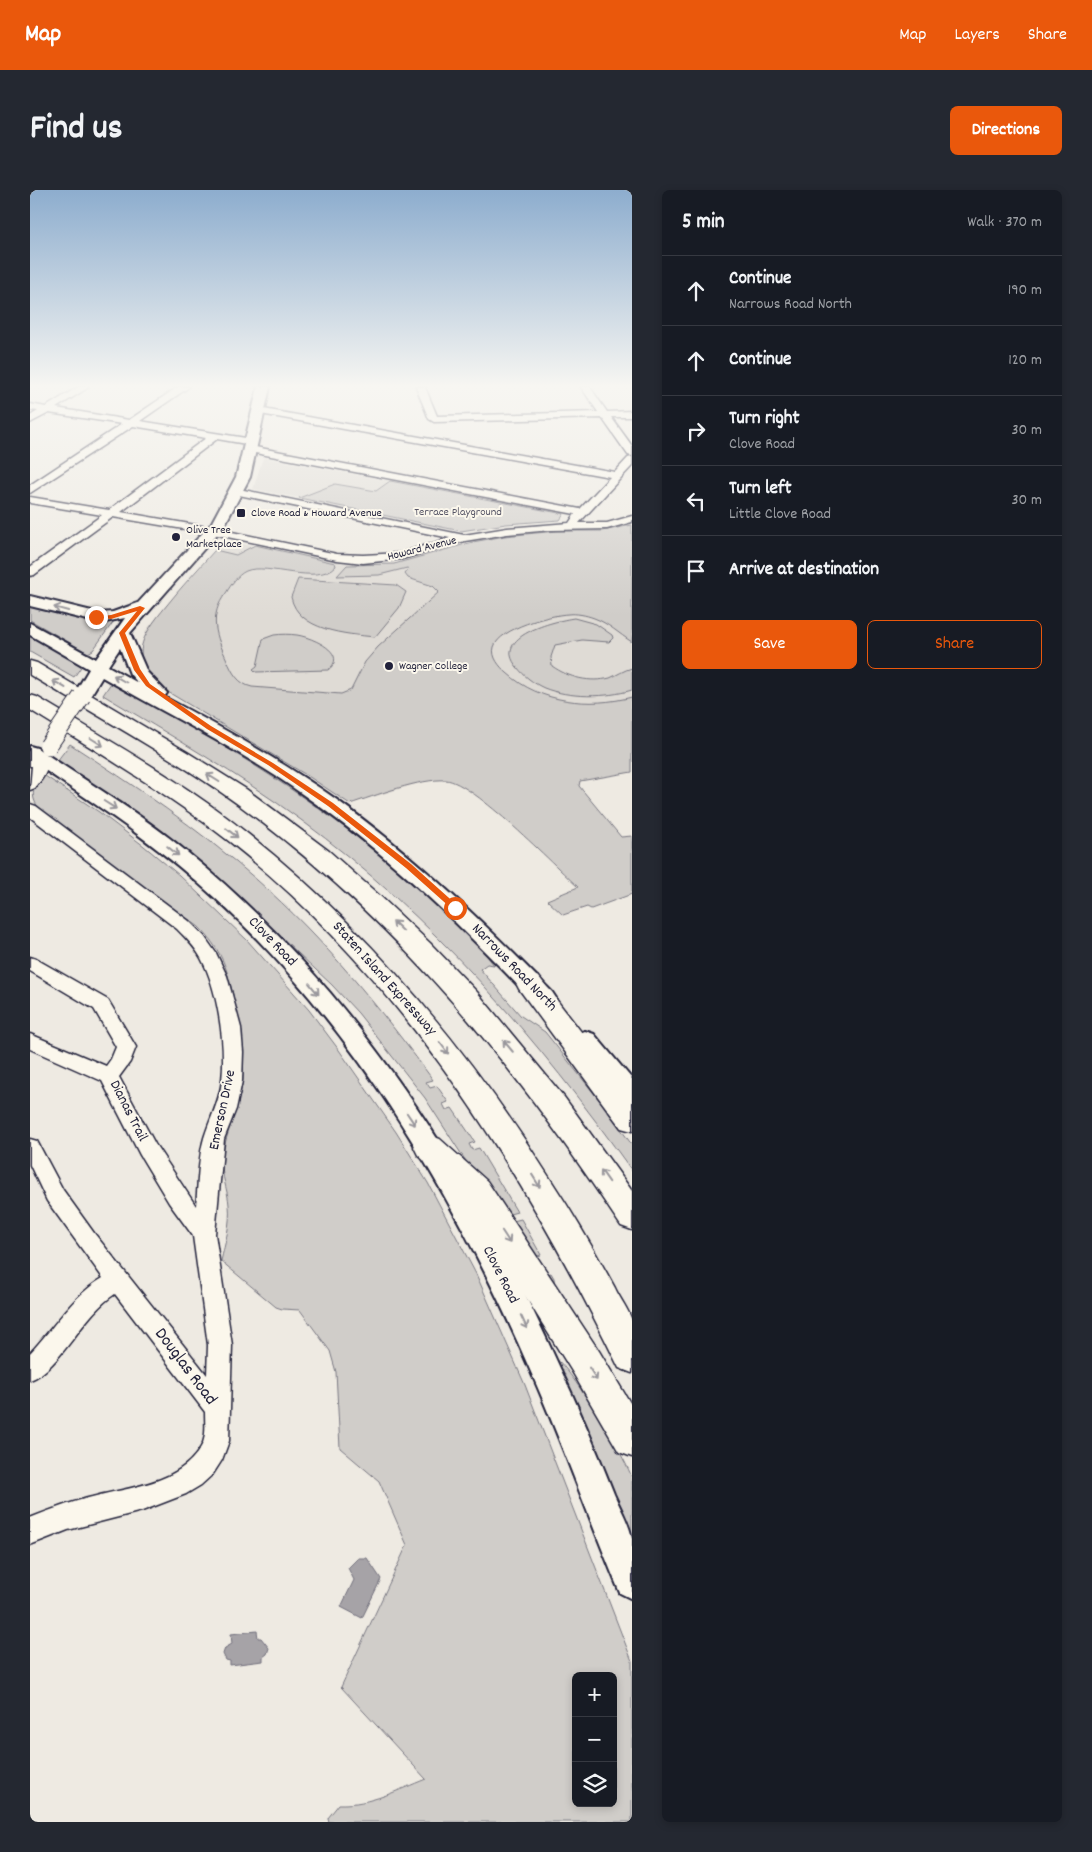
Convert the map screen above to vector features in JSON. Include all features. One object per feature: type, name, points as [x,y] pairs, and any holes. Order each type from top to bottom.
[{"type":"highway","points":[[30,667],[236,793],[297,838],[360,890],[436,964],[521,1062],[564,1118],[632,1217]]},
{"type":"highway","name":"Staten Island Expressway","points":[[30,701],[162,782],[234,834],[311,901],[386,978],[460,1068],[521,1157],[586,1266],[632,1357]]},
{"type":"highway","points":[[530,983],[632,1120]]},
{"type":"highway","points":[[429,1147],[476,1190],[586,1362],[632,1440]]},
{"type":"main road","points":[[37,755],[98,672],[122,633],[142,608],[213,531],[243,477],[246,463]]},
{"type":"main road","points":[[30,601],[100,618],[111,617],[142,608]]},
{"type":"main road","name":"Narrows Road North","points":[[30,628],[98,672],[209,728],[300,784],[377,840],[455,908],[530,983],[590,1045],[632,1096]]},
{"type":"main road","points":[[122,633],[142,678],[159,694],[209,728]]},
{"type":"main road","name":"Clove Road","points":[[37,755],[147,830],[208,880],[298,970],[377,1069],[429,1147],[476,1228],[521,1316],[566,1418],[632,1581]]},
{"type":"street","points":[[30,490],[70,463]]},
{"type":"street","points":[[30,572],[179,463]]},
{"type":"street","points":[[340,463],[581,512]]},
{"type":"street","points":[[549,463],[616,475]]},
{"type":"street","points":[[571,526],[581,512],[629,463]]},
{"type":"street","points":[[234,491],[464,538]]},
{"type":"street","name":"Howard Avenue","points":[[30,500],[213,531],[337,557],[363,560],[402,556],[464,538],[531,528],[607,526],[632,519]]},
{"type":"street","points":[[30,785],[39,772],[37,755]]},
{"type":"street","name":"Emerson Drive","points":[[30,809],[170,913],[198,940],[210,957],[223,994],[231,1028],[233,1052],[232,1081],[226,1109],[214,1140],[204,1234],[220,1346],[218,1409]]},
{"type":"street","name":"Dianas Trail","points":[[30,963],[101,1005],[126,1047],[120,1062],[109,1076],[147,1149],[204,1234]]},
{"type":"street","points":[[30,1041],[109,1076]]},
{"type":"street","name":"Douglas Road","points":[[30,1147],[55,1195],[86,1239],[218,1409],[218,1431],[213,1451],[192,1476],[142,1499],[67,1517],[30,1532]]},
{"type":"street","points":[[30,1368],[51,1349],[69,1324],[98,1294],[119,1280]]},
{"type":"shaded area","points":[[261,463],[295,463],[390,481],[354,509],[253,489]]},
{"type":"shaded area","name":"Wagner College","points":[[632,525],[632,718],[350,804],[308,776],[168,692],[151,676],[144,663],[141,647],[146,630],[224,541],[255,545],[344,563],[373,565],[403,562],[460,545],[505,536],[558,531],[602,531]]},
{"type":"shaded area","points":[[358,1558],[367,1558],[381,1579],[362,1618],[341,1607],[354,1580],[348,1568]]},
{"type":"shaded area","points":[[257,1631],[258,1638],[261,1638],[269,1648],[267,1654],[263,1657],[263,1661],[230,1665],[230,1661],[226,1660],[223,1654],[225,1648],[232,1644],[231,1634]]},
{"type":"green space","name":"Terrace Playground","points":[[390,481],[564,514],[560,520],[506,524],[461,531],[299,498],[335,484],[376,491]]},
{"type":"green space","name":"Wagner College","points":[[632,525],[632,642],[599,620],[584,615],[571,614],[538,620],[515,628],[498,640],[493,651],[497,662],[507,673],[520,683],[550,697],[583,702],[599,702],[632,697],[632,772],[580,781],[579,786],[621,837],[632,836],[632,894],[591,909],[587,907],[563,915],[547,900],[578,887],[514,826],[494,809],[458,784],[446,780],[424,782],[398,788],[350,804],[308,776],[168,692],[155,680],[142,659],[141,650],[149,629],[215,550],[236,555],[255,545],[335,563],[336,566],[328,572],[317,574],[255,569],[246,571],[234,581],[220,601],[216,618],[217,634],[233,673],[243,683],[252,687],[341,694],[351,690],[365,662],[378,647],[439,592],[433,586],[408,578],[405,574],[409,569],[407,568],[379,575],[337,576],[347,565],[394,564],[473,542],[505,536],[558,531],[602,531]]},
{"type":"green space","points":[[298,579],[396,585],[406,592],[399,608],[375,637],[363,636],[325,629],[303,617],[295,608],[291,597]]},
{"type":"green space","points":[[30,606],[96,623],[114,621],[93,650],[88,653],[30,620]]},
{"type":"green space","points":[[574,618],[596,624],[612,635],[613,638],[609,642],[582,640],[555,645],[551,657],[552,666],[565,674],[587,680],[610,678],[632,668],[632,690],[599,696],[565,694],[540,686],[529,679],[517,667],[511,656],[512,647],[518,639],[540,627]]},
{"type":"green space","points":[[30,634],[83,664],[74,677],[30,652]]},
{"type":"green space","points":[[274,635],[297,635],[319,642],[332,652],[334,664],[328,670],[256,672],[253,669],[257,666],[263,639]]},
{"type":"green space","points":[[113,682],[231,751],[306,800],[379,854],[446,912],[494,965],[487,964],[480,969],[521,1016],[545,1032],[608,1111],[632,1145],[632,1171],[559,1074],[521,1028],[481,982],[395,897],[349,857],[277,803],[204,755],[103,695]]},
{"type":"green space","points":[[70,744],[166,809],[235,861],[282,903],[350,975],[433,1080],[426,1082],[430,1088],[437,1086],[448,1102],[443,1104],[446,1110],[452,1108],[475,1142],[469,1144],[472,1150],[479,1148],[517,1212],[510,1214],[513,1221],[521,1219],[541,1255],[534,1257],[544,1275],[551,1273],[554,1278],[556,1300],[425,1098],[358,1013],[332,985],[282,938],[163,834],[57,761]]},
{"type":"green space","points":[[45,776],[99,812],[179,875],[247,940],[309,1010],[339,1050],[396,1132],[428,1183],[476,1274],[525,1385],[632,1661],[632,1822],[329,1822],[328,1818],[339,1804],[350,1804],[373,1799],[426,1779],[341,1687],[407,1545],[379,1481],[340,1448],[336,1372],[330,1351],[300,1310],[276,1307],[221,1261],[229,1219],[222,1160],[243,1080],[243,1054],[238,1020],[231,986],[223,961],[199,927],[40,810],[33,793],[41,777]]},
{"type":"green space","points":[[556,1359],[563,1365],[585,1396],[610,1435],[628,1469],[632,1479],[632,1541]]},
{"type":"place","name":"Clove Road & Howard Avenue","points":[[241,513]]},
{"type":"place","name":"Olive Tree Marketplace","points":[[176,537]]},
{"type":"place","name":"Wagner College","points":[[389,666]]},
{"type":"route","points":[[96,617],[111,617],[142,608],[122,633],[137,670],[148,685],[209,728],[270,764],[331,805],[377,840],[455,908]]}]
